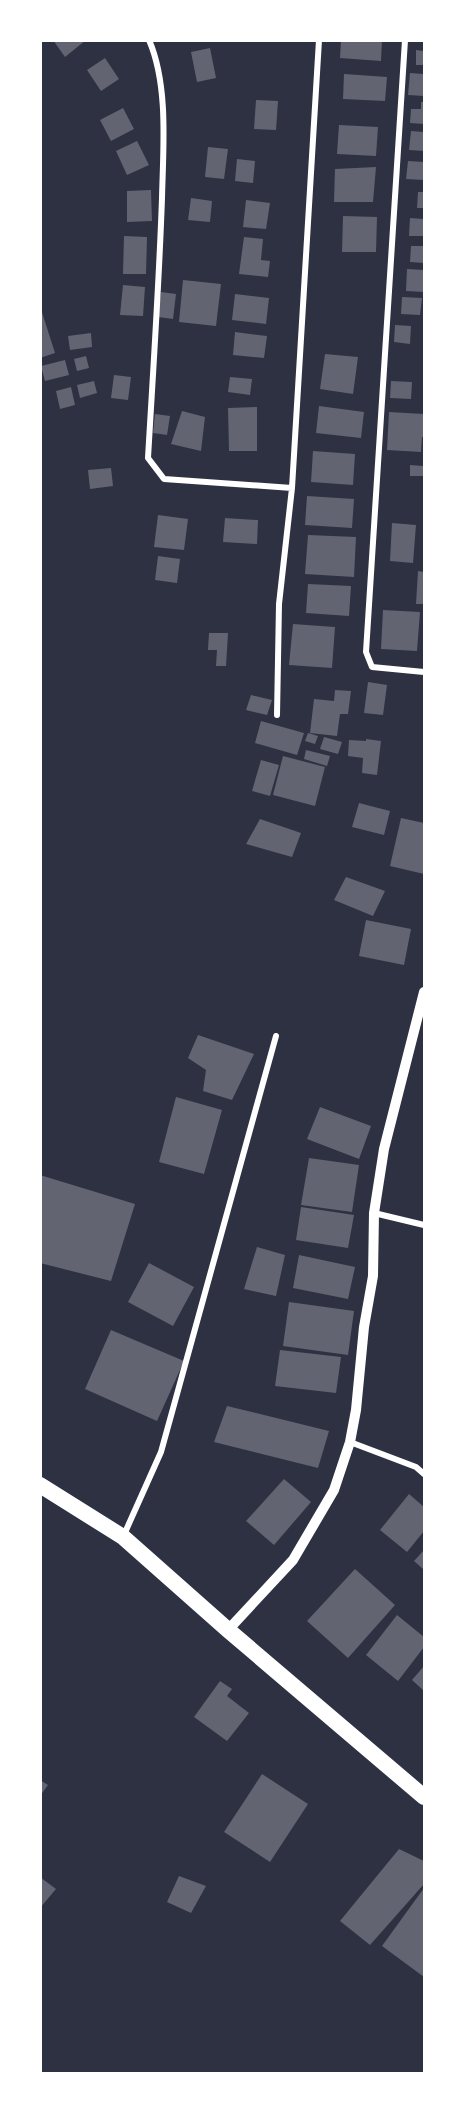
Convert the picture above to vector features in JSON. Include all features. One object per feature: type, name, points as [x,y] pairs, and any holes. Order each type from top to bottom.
[{"type":"highway","points":[[40,1485],[123,1537],[424,1797]]},
{"type":"street","points":[[149,40],[154,52],[161,90],[163,148],[159,281],[148,458],[164,479],[292,488]]},
{"type":"street","points":[[277,715],[279,604],[292,488],[319,40]]},
{"type":"street","points":[[405,40],[366,652],[372,667],[424,672]]},
{"type":"street","points":[[228,1630],[293,1560],[334,1490],[350,1442],[356,1410],[364,1327],[373,1276],[374,1214],[384,1149],[424,992]]},
{"type":"street","points":[[123,1537],[161,1452],[276,1036]]},
{"type":"street","points":[[374,1214],[424,1225]]},
{"type":"street","points":[[350,1442],[416,1467],[424,1474]]},
{"type":"building","points":[[53,40],[86,40],[65,57]]},
{"type":"building","points":[[341,40],[382,40],[381,61],[340,58]]},
{"type":"building","points":[[210,48],[216,78],[197,82],[191,52]]},
{"type":"building","points":[[416,50],[424,51],[424,65],[416,65]]},
{"type":"building","points":[[105,58],[119,79],[101,91],[87,70]]},
{"type":"building","points":[[410,73],[424,74],[424,96],[408,95]]},
{"type":"building","points":[[344,74],[387,77],[385,101],[343,99]]},
{"type":"building","points":[[256,100],[278,101],[276,130],[254,129]]},
{"type":"building","points":[[421,102],[424,102],[424,124],[410,123],[411,109],[421,109]]},
{"type":"building","points":[[123,108],[134,129],[111,141],[100,120]]},
{"type":"building","points":[[339,125],[378,127],[376,156],[337,154]]},
{"type":"building","points":[[411,131],[424,132],[424,151],[409,150]]},
{"type":"building","points":[[137,141],[149,165],[127,175],[116,151]]},
{"type":"building","points":[[208,147],[228,149],[224,179],[205,177]]},
{"type":"building","points":[[237,159],[255,161],[253,183],[235,181]]},
{"type":"building","points":[[408,161],[424,162],[424,180],[406,179]]},
{"type":"building","points":[[376,167],[373,202],[334,202],[335,169]]},
{"type":"building","points":[[151,190],[152,221],[127,222],[127,191]]},
{"type":"building","points":[[418,192],[424,192],[424,208],[417,208]]},
{"type":"building","points":[[191,198],[212,201],[210,222],[188,220]]},
{"type":"building","points":[[246,200],[270,203],[266,229],[243,227]]},
{"type":"building","points":[[343,216],[377,217],[376,252],[342,252]]},
{"type":"building","points":[[410,218],[424,219],[424,236],[409,236]]},
{"type":"building","points":[[124,236],[147,237],[146,274],[123,274]]},
{"type":"building","points":[[244,237],[263,239],[261,260],[270,261],[268,277],[239,274]]},
{"type":"building","points":[[411,246],[424,246],[424,263],[410,262]]},
{"type":"building","points":[[407,269],[424,270],[424,292],[406,291]]},
{"type":"building","points":[[183,280],[221,284],[216,326],[179,322]]},
{"type":"building","points":[[123,285],[145,287],[143,316],[120,315]]},
{"type":"building","points":[[161,292],[176,294],[173,319],[158,317]]},
{"type":"building","points":[[235,294],[269,298],[266,324],[232,320]]},
{"type":"building","points":[[402,297],[422,298],[420,315],[401,314]]},
{"type":"building","points":[[40,306],[55,353],[40,358]]},
{"type":"building","points":[[395,325],[411,326],[410,344],[394,342]]},
{"type":"building","points":[[235,332],[267,336],[264,358],[233,355]]},
{"type":"building","points":[[91,333],[92,347],[70,350],[68,336]]},
{"type":"building","points":[[325,354],[358,357],[353,394],[320,389]]},
{"type":"building","points":[[86,356],[89,368],[77,371],[74,359]]},
{"type":"building","points":[[65,360],[69,375],[45,381],[41,366]]},
{"type":"building","points":[[114,375],[131,377],[128,400],[111,398]]},
{"type":"building","points":[[230,377],[252,379],[250,395],[228,392]]},
{"type":"building","points":[[94,381],[97,393],[80,398],[77,385]]},
{"type":"building","points":[[391,381],[412,382],[411,399],[390,398]]},
{"type":"building","points":[[71,387],[75,405],[60,409],[56,391]]},
{"type":"building","points":[[319,406],[364,412],[361,438],[316,433]]},
{"type":"building","points":[[257,407],[257,451],[229,451],[228,408]]},
{"type":"building","points":[[182,411],[205,417],[201,451],[171,444]]},
{"type":"building","points":[[389,412],[424,414],[424,437],[422,437],[421,452],[387,450]]},
{"type":"building","points":[[155,414],[170,416],[167,435],[153,433]]},
{"type":"building","points":[[313,451],[355,454],[353,485],[311,482]]},
{"type":"building","points":[[410,465],[423,466],[423,476],[410,476]]},
{"type":"building","points":[[111,468],[113,486],[90,489],[88,470]]},
{"type":"building","points":[[307,496],[354,499],[352,528],[305,525]]},
{"type":"building","points":[[158,515],[188,519],[184,550],[154,547]]},
{"type":"building","points":[[225,518],[258,520],[257,544],[223,542]]},
{"type":"building","points":[[392,523],[416,525],[413,563],[390,561]]},
{"type":"building","points":[[308,535],[356,537],[354,577],[305,574]]},
{"type":"building","points":[[158,556],[180,559],[177,583],[155,580]]},
{"type":"building","points":[[418,571],[424,572],[424,604],[416,604]]},
{"type":"building","points":[[308,584],[351,586],[349,616],[306,613]]},
{"type":"building","points":[[383,610],[420,612],[417,651],[381,649]]},
{"type":"building","points":[[293,624],[335,627],[332,668],[289,665]]},
{"type":"building","points":[[209,633],[228,633],[226,666],[216,666],[217,650],[208,650]]},
{"type":"building","points":[[368,682],[387,685],[383,715],[364,713]]},
{"type":"building","points":[[335,690],[351,691],[348,714],[340,714],[337,736],[310,733],[314,699],[334,701]]},
{"type":"building","points":[[251,695],[272,700],[267,715],[246,710]]},
{"type":"building","points":[[261,721],[304,733],[297,755],[255,743]]},
{"type":"building","points":[[308,733],[318,736],[315,744],[305,741]]},
{"type":"building","points":[[324,737],[342,742],[338,754],[320,749]]},
{"type":"building","points":[[366,739],[381,741],[377,775],[362,773],[363,758],[348,756],[349,740],[366,741]]},
{"type":"building","points":[[306,750],[330,756],[327,766],[304,759]]},
{"type":"building","points":[[283,756],[325,767],[315,806],[273,795]]},
{"type":"building","points":[[261,760],[279,765],[270,796],[252,791]]},
{"type":"building","points":[[359,803],[390,811],[384,835],[352,827]]},
{"type":"building","points":[[401,818],[424,823],[424,874],[390,866]]},
{"type":"building","points":[[260,819],[301,833],[292,857],[246,844]]},
{"type":"building","points":[[346,877],[385,891],[373,916],[334,900]]},
{"type":"building","points":[[366,920],[411,929],[404,965],[359,956]]},
{"type":"building","points":[[198,1035],[254,1054],[232,1100],[203,1091],[206,1070],[188,1058]]},
{"type":"building","points":[[176,1097],[222,1110],[204,1174],[159,1162]]},
{"type":"building","points":[[320,1107],[371,1126],[359,1159],[307,1139]]},
{"type":"building","points":[[309,1158],[359,1165],[352,1212],[301,1205]]},
{"type":"building","points":[[40,1175],[135,1204],[111,1281],[40,1263]]},
{"type":"building","points":[[301,1207],[354,1215],[348,1248],[296,1240]]},
{"type":"building","points":[[257,1247],[285,1255],[276,1296],[244,1289]]},
{"type":"building","points":[[299,1255],[355,1267],[348,1299],[293,1288]]},
{"type":"building","points":[[149,1263],[194,1287],[173,1326],[128,1302]]},
{"type":"building","points":[[289,1302],[354,1311],[348,1355],[283,1346]]},
{"type":"building","points":[[111,1330],[184,1361],[157,1421],[85,1389]]},
{"type":"building","points":[[280,1350],[341,1357],[336,1393],[275,1386]]},
{"type":"building","points":[[227,1406],[329,1431],[318,1468],[214,1442]]},
{"type":"building","points":[[284,1479],[311,1502],[274,1545],[246,1521]]},
{"type":"building","points":[[409,1494],[424,1507],[424,1531],[407,1552],[380,1530]]},
{"type":"building","points":[[424,1550],[424,1570],[414,1561]]},
{"type":"building","points":[[355,1569],[395,1605],[348,1658],[307,1621]]},
{"type":"building","points":[[397,1615],[424,1637],[424,1647],[398,1681],[366,1655]]},
{"type":"building","points":[[424,1666],[424,1691],[412,1680]]},
{"type":"building","points":[[220,1681],[232,1689],[227,1696],[249,1713],[227,1741],[194,1717]]},
{"type":"building","points":[[262,1774],[308,1804],[270,1862],[224,1832]]},
{"type":"building","points":[[40,1780],[48,1785],[40,1796]]},
{"type":"building","points":[[399,1849],[424,1861],[424,1884],[370,1945],[340,1921]]},
{"type":"building","points":[[179,1876],[206,1886],[191,1913],[167,1902]]},
{"type":"building","points":[[40,1877],[56,1889],[40,1908]]},
{"type":"building","points":[[424,1888],[424,1977],[382,1946]]}]
